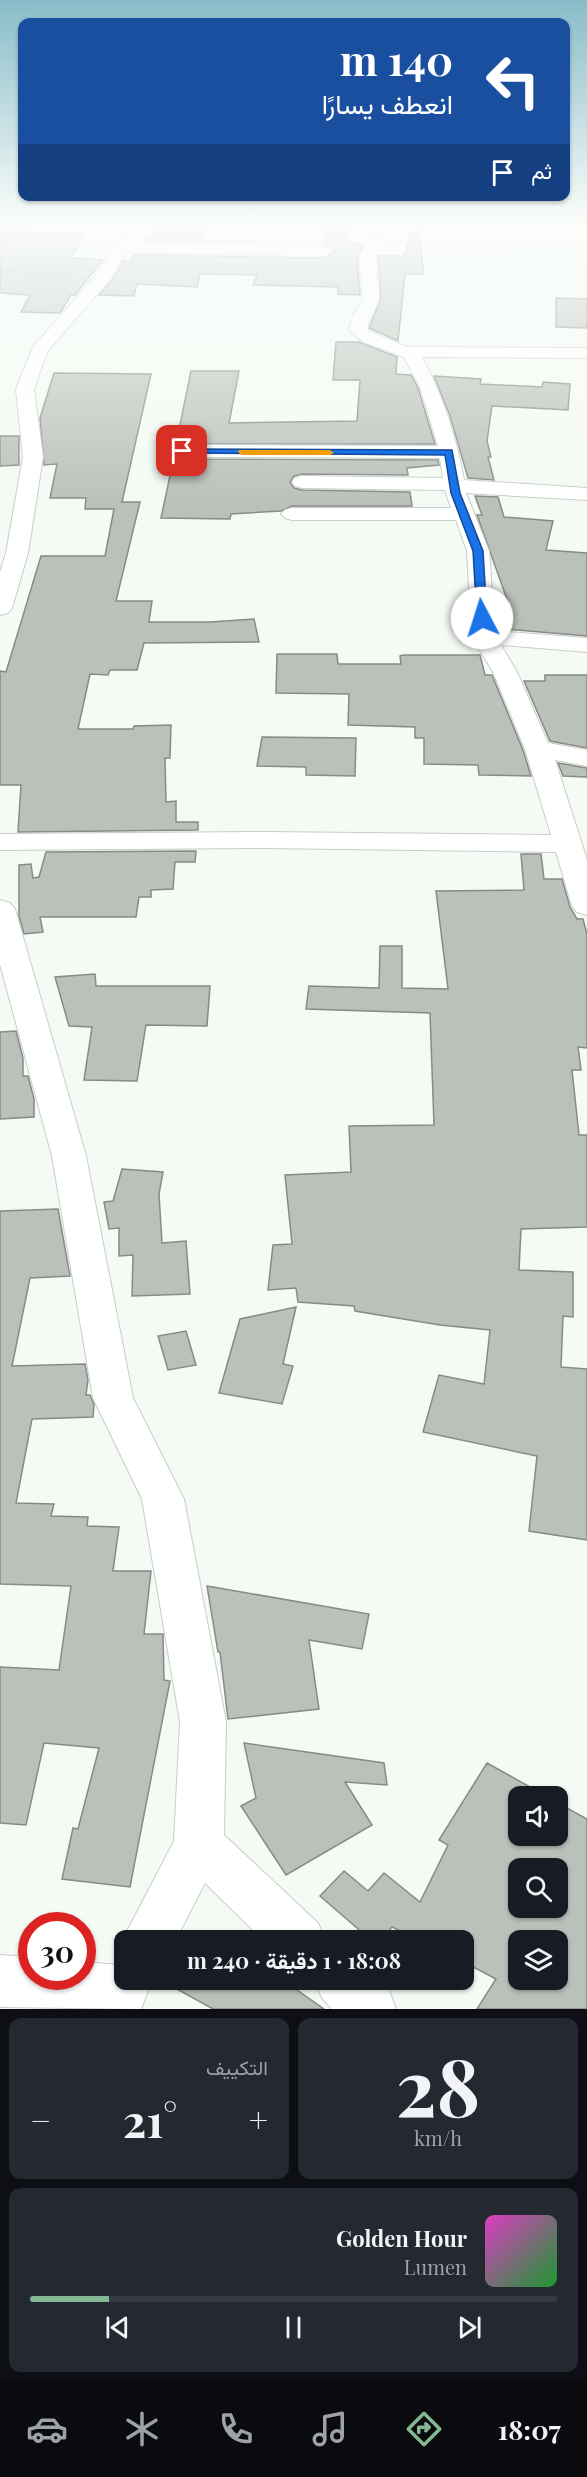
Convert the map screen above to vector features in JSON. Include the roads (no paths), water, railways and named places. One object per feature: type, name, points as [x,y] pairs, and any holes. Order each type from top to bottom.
[{"type":"street","points":[[0,608],[17,553],[33,457],[19,415],[39,351],[69,317]]},
{"type":"street","points":[[361,317],[358,330],[364,336],[411,354],[429,387],[448,452],[454,485],[478,551],[484,637],[505,672],[573,839],[587,906]]},
{"type":"street","points":[[405,351],[587,353]]},
{"type":"street","points":[[182,451],[448,452]]},
{"type":"street","points":[[302,482],[454,485],[587,494]]},
{"type":"street","points":[[292,514],[464,514]]},
{"type":"street","points":[[484,637],[587,645]]},
{"type":"street","points":[[538,749],[587,758]]},
{"type":"street","points":[[0,842],[573,839]]},
{"type":"street","points":[[0,909],[69,1156],[113,1398],[163,1499],[204,1722],[199,1844],[154,1930]]},
{"type":"street","points":[[199,1844],[289,1930]]},
{"type":"street","points":[[0,1981],[120,1993]]},
{"type":"street","points":[[350,1990],[370,2009]]}]
